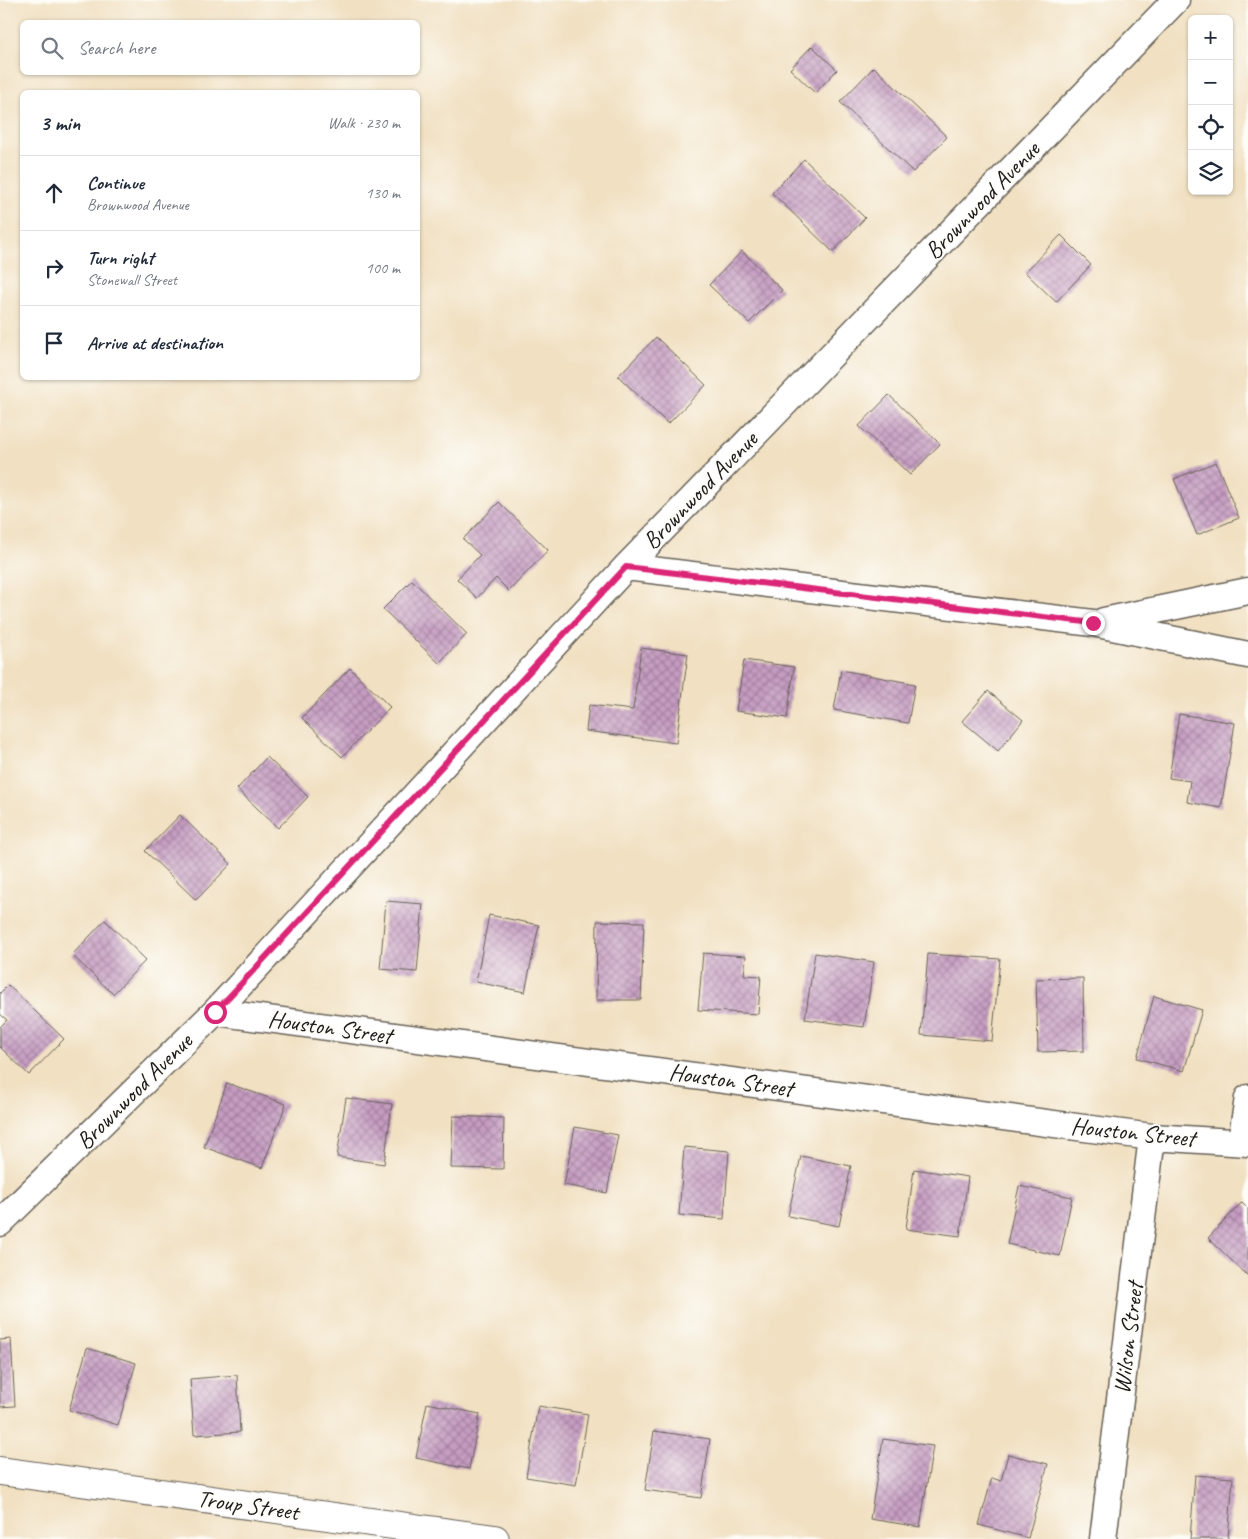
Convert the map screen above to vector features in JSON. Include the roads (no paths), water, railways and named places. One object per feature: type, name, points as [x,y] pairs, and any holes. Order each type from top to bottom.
[{"type":"street","name":"Brownwood Avenue","points":[[0,1223],[215,1012],[626,567],[1176,0]]},
{"type":"street","points":[[626,567],[1093,623],[1248,655]]},
{"type":"street","points":[[1093,623],[1248,592]]},
{"type":"street","name":"Houston Street","points":[[215,1012],[1152,1137],[1244,1143]]},
{"type":"street","points":[[1244,1143],[1248,1098]]},
{"type":"street","name":"Wilson Street","points":[[1103,1539],[1152,1137]]},
{"type":"street","name":"Troup Street","points":[[0,1471],[495,1539]]}]
